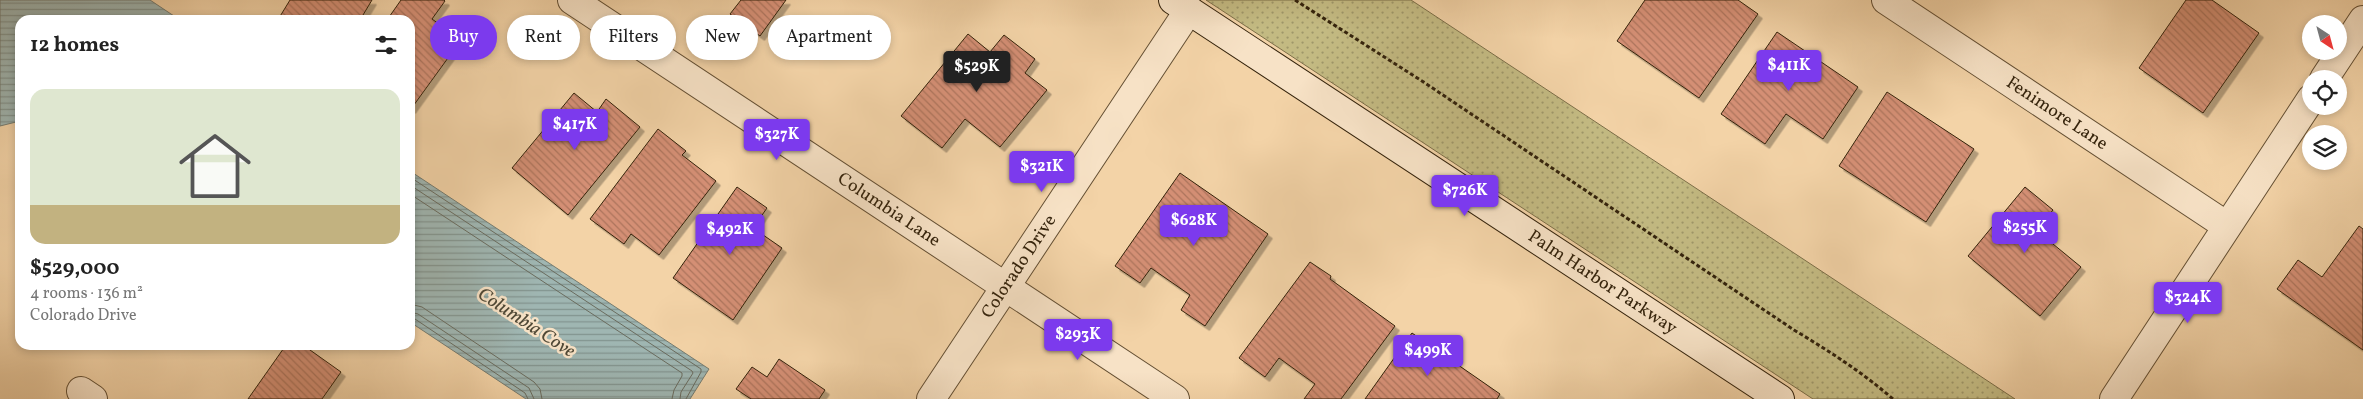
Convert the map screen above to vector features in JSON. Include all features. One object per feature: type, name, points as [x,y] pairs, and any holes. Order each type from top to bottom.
[{"type":"street","name":"Columbia Lane","points":[[572,0],[1175,399]]},
{"type":"street","name":"Fenimore Lane","points":[[1886,0],[2227,226]]},
{"type":"street","name":"Colorado Drive","points":[[931,399],[1006,287],[1181,5]]},
{"type":"street","name":"Palm Harbor Parkway","points":[[1181,5],[1780,399]]},
{"type":"street","points":[[2330,70],[2363,20]]},
{"type":"street","points":[[2114,399],[2302,113]]},
{"type":"path","points":[[1296,0],[1422,81],[1794,330],[1838,356],[1864,374],[1893,399]]},
{"type":"shaded area","points":[[1206,0],[1411,0],[2015,399],[1813,399]]},
{"type":"water","points":[[0,0],[150,0],[172,15],[15,15],[15,122],[0,126]]},
{"type":"water","name":"Columbia Cove","points":[[415,174],[709,369],[690,399],[526,399],[415,325]]},
{"type":"building","points":[[290,0],[372,0],[363,15],[281,15]]},
{"type":"building","points":[[401,0],[445,1],[435,15],[430,15],[430,60],[447,60],[415,103],[415,15],[390,15]]},
{"type":"building","points":[[741,0],[786,0],[775,15],[768,15],[768,25],[760,36],[758,35],[758,15],[730,14]]},
{"type":"building","points":[[1645,0],[1738,0],[1758,14],[1699,98],[1617,41]]},
{"type":"building","points":[[2186,0],[2212,0],[2259,33],[2203,113],[2139,68]]},
{"type":"building","points":[[1777,32],[1858,87],[1823,139],[1786,114],[1765,144],[1721,114]]},
{"type":"building","points":[[968,34],[990,52],[1004,35],[1035,59],[1025,73],[1047,90],[1000,147],[965,119],[942,148],[901,116]]},
{"type":"building","points":[[1887,92],[1974,149],[1926,222],[1839,166]]},
{"type":"building","points":[[574,93],[597,112],[606,99],[640,127],[568,215],[512,168]]},
{"type":"building","points":[[658,129],[686,151],[682,155],[716,181],[659,255],[631,234],[624,244],[590,219]]},
{"type":"building","points":[[1180,173],[1268,234],[1205,326],[1181,310],[1190,295],[1151,268],[1140,283],[1115,266]]},
{"type":"building","points":[[737,187],[767,208],[753,228],[782,248],[733,320],[673,278]]},
{"type":"building","points":[[2025,187],[2053,210],[2036,230],[2081,267],[2040,316],[1968,256]]},
{"type":"building","points":[[2359,226],[2363,229],[2363,350],[2277,289],[2298,260],[2322,277]]},
{"type":"building","points":[[1310,262],[1331,276],[1330,279],[1395,326],[1341,399],[1304,399],[1315,384],[1279,358],[1265,377],[1239,358]]},
{"type":"building","points":[[1412,333],[1500,394],[1497,399],[1365,399]]},
{"type":"building","points":[[282,350],[310,350],[341,372],[322,399],[248,399]]},
{"type":"building","points":[[779,359],[825,390],[819,399],[751,399],[736,389],[752,367],[767,377]]}]
